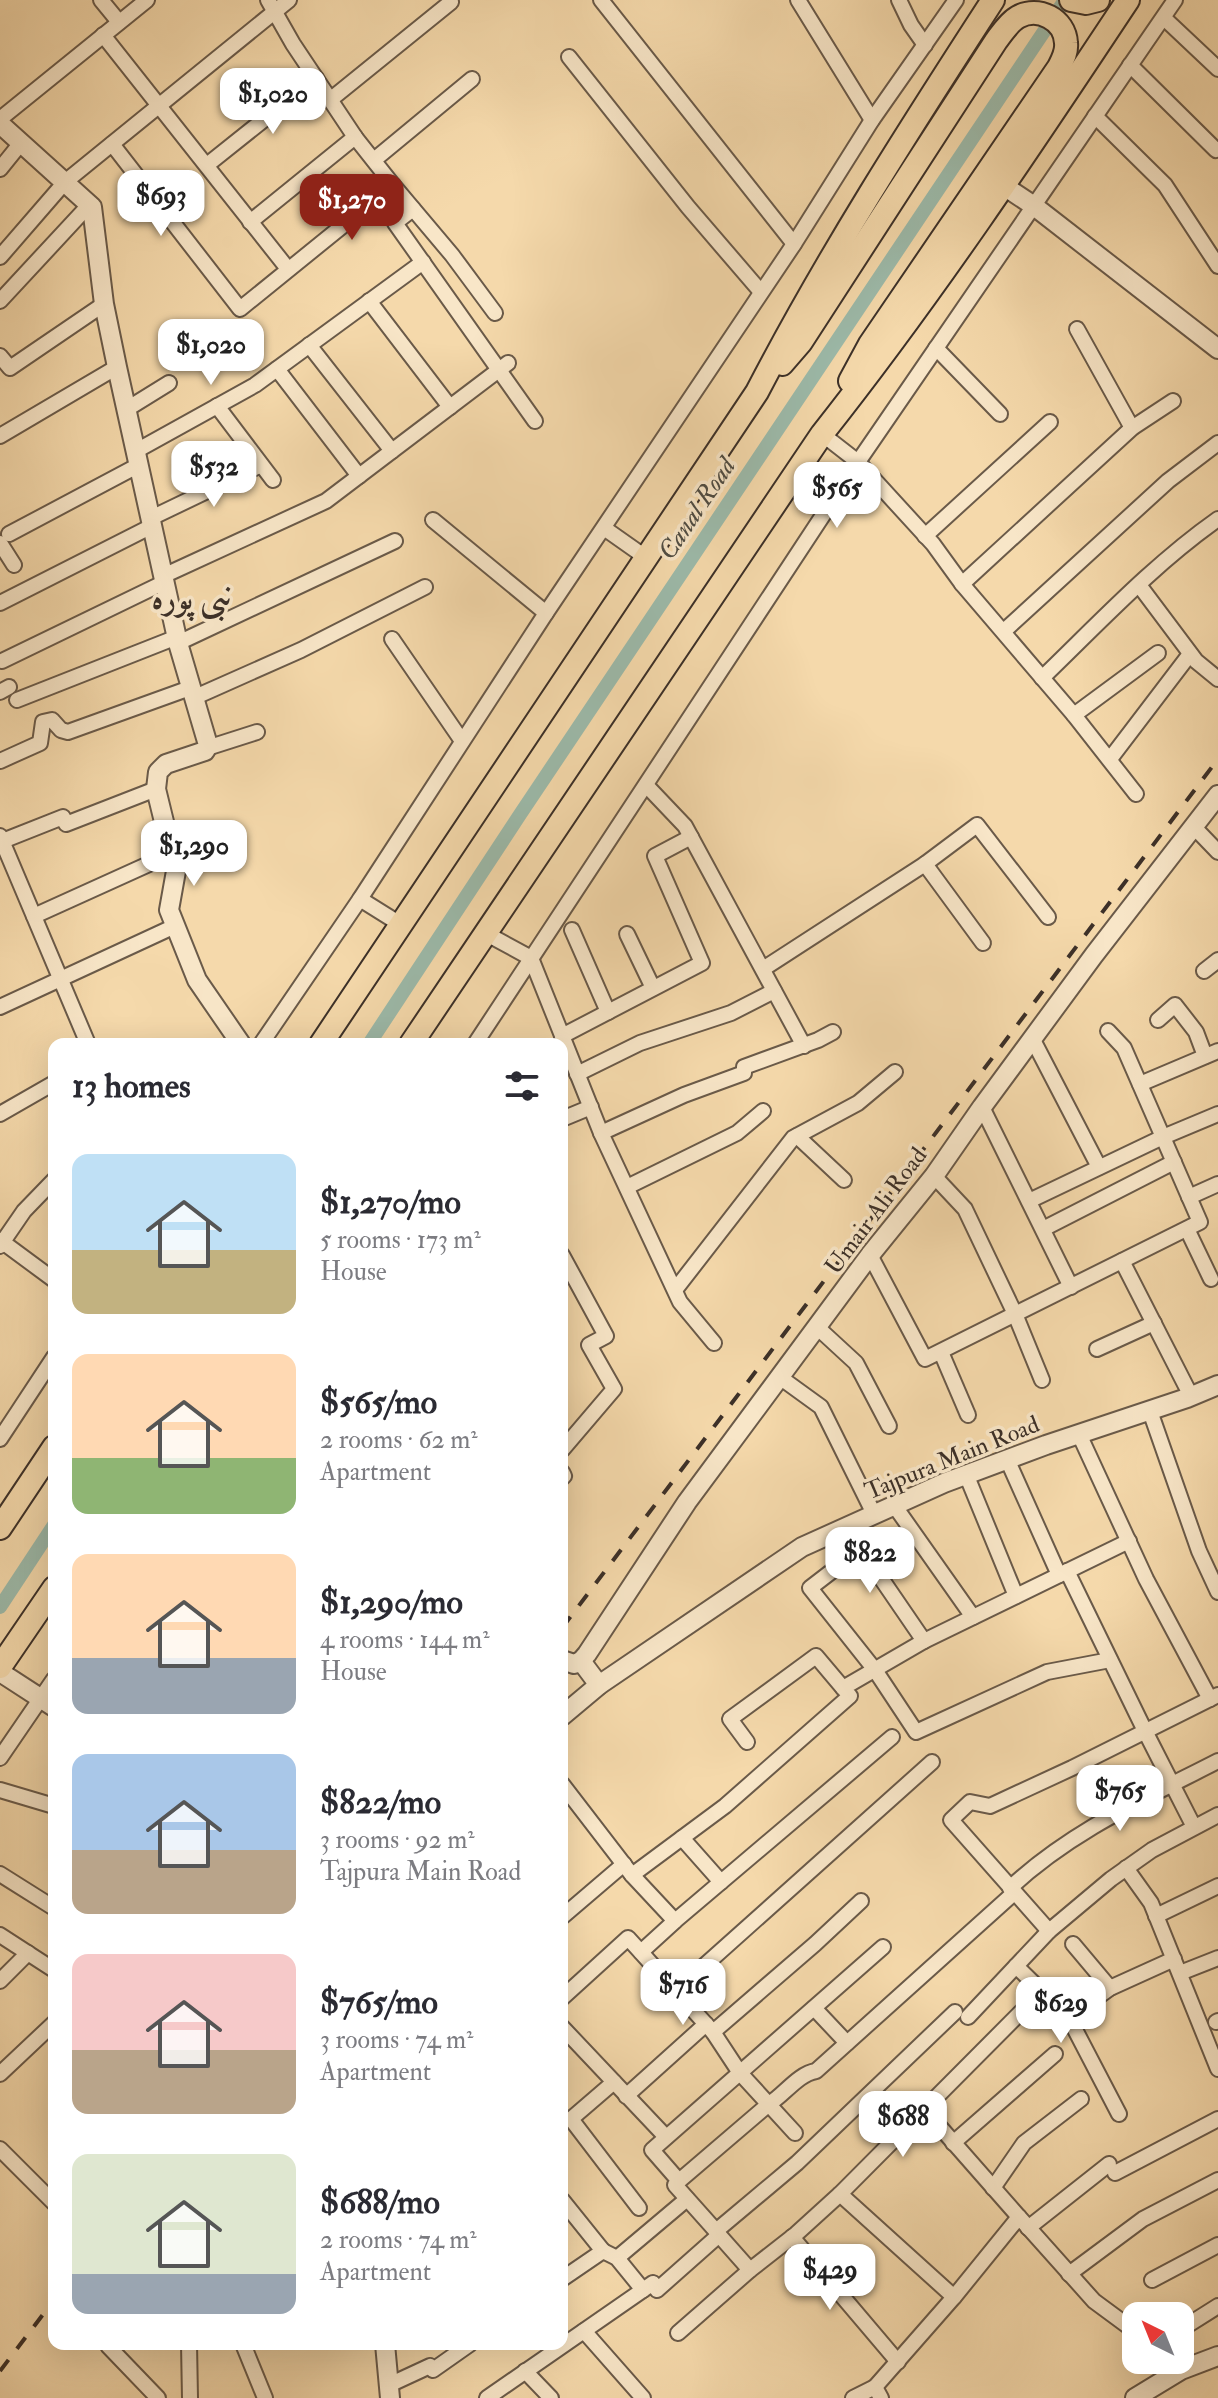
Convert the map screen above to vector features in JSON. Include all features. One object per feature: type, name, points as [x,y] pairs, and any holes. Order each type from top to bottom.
[{"type":"highway","points":[[325,1038],[757,392],[824,271],[993,0]]},
{"type":"highway","points":[[1071,0],[1086,3],[1098,0]]},
{"type":"highway","points":[[415,1038],[822,434],[885,354],[1004,186],[1128,0]]},
{"type":"highway","points":[[757,392],[801,342],[996,41],[1014,19],[1033,13],[1052,18],[1064,33],[1066,53],[1059,67],[870,344],[822,434]]},
{"type":"highway","points":[[0,1528],[48,1456]]},
{"type":"highway","points":[[0,1669],[48,1597]]},
{"type":"street","points":[[101,0],[119,22]]},
{"type":"street","points":[[147,0],[0,121],[90,204],[104,304],[117,367],[178,640],[207,748]]},
{"type":"street","points":[[0,257],[65,182],[272,6],[289,0]]},
{"type":"street","points":[[601,0],[794,244]]},
{"type":"street","points":[[798,0],[872,120]]},
{"type":"street","points":[[899,0],[925,45]]},
{"type":"street","points":[[265,1038],[794,244],[872,120],[956,0]]},
{"type":"street","points":[[479,1038],[858,462],[1175,0]]},
{"type":"street","points":[[330,100],[451,2]]},
{"type":"street","points":[[272,6],[355,137],[452,255],[495,313]]},
{"type":"street","points":[[1164,18],[1218,69]]},
{"type":"street","points":[[103,35],[288,269]]},
{"type":"street","points":[[569,57],[688,207],[761,292]]},
{"type":"street","points":[[1130,65],[1218,149]]},
{"type":"street","points":[[207,165],[316,78]]},
{"type":"street","points":[[374,160],[472,79]]},
{"type":"street","points":[[1095,116],[1165,185],[1218,266]]},
{"type":"street","points":[[250,222],[355,137]]},
{"type":"street","points":[[0,169],[21,143]]},
{"type":"street","points":[[112,144],[240,309],[393,185]]},
{"type":"street","points":[[1004,186],[1218,349]]},
{"type":"street","points":[[0,301],[90,204]]},
{"type":"street","points":[[413,209],[395,223],[504,366],[535,421]]},
{"type":"street","points":[[14,565],[4,538],[255,385],[423,262]]},
{"type":"street","points":[[369,301],[450,407]]},
{"type":"street","points":[[0,356],[10,368],[104,304]]},
{"type":"street","points":[[1077,329],[1132,428]]},
{"type":"street","points":[[309,345],[392,451]]},
{"type":"street","points":[[936,348],[1000,414]]},
{"type":"street","points":[[2,661],[326,501],[504,366]]},
{"type":"street","points":[[0,436],[117,367]]},
{"type":"street","points":[[277,369],[359,476]]},
{"type":"street","points":[[127,409],[169,383]]},
{"type":"street","points":[[962,584],[1132,428],[1173,401]]},
{"type":"street","points":[[217,406],[273,480]]},
{"type":"street","points":[[925,536],[1050,422]]},
{"type":"street","points":[[822,434],[858,462],[925,536],[1136,794]]},
{"type":"street","points":[[1004,631],[1168,481],[1218,443]]},
{"type":"street","points":[[0,603],[261,465]]},
{"type":"street","points":[[1042,678],[1139,585],[1218,519]]},
{"type":"street","points":[[433,520],[546,613]]},
{"type":"street","points":[[604,528],[648,559]]},
{"type":"street","points":[[9,693],[178,640],[395,541]]},
{"type":"street","points":[[1139,585],[1190,654],[1218,679]]},
{"type":"street","points":[[0,761],[40,743],[43,722],[52,720],[61,730],[68,732],[192,693],[301,650],[425,587]]},
{"type":"street","points":[[392,639],[462,741]]},
{"type":"street","points":[[1074,715],[1158,653]]},
{"type":"street","points":[[1110,759],[1190,654]]},
{"type":"street","points":[[237,1038],[197,980],[175,926],[169,906],[176,871],[156,789],[158,772],[164,766],[257,732]]},
{"type":"street","points":[[646,785],[685,826],[804,1046]]},
{"type":"street","points":[[85,1038],[1,840],[63,817],[66,824],[156,789]]},
{"type":"street","name":"Umair Ali Road","points":[[571,1660],[587,1654],[687,1502],[870,1255],[934,1176],[1032,1038],[1218,795]]},
{"type":"street","points":[[763,969],[925,864],[977,825],[1048,917]]},
{"type":"street","points":[[1193,826],[1218,852]]},
{"type":"street","points":[[485,933],[531,958],[562,1036],[702,963],[655,856],[691,837]]},
{"type":"street","points":[[34,916],[171,854]]},
{"type":"street","points":[[925,864],[983,943]]},
{"type":"street","points":[[360,899],[400,924]]},
{"type":"street","points":[[0,1007],[175,926]]},
{"type":"street","points":[[572,930],[608,1012]]},
{"type":"street","points":[[627,934],[653,988]]},
{"type":"street","points":[[1204,971],[1218,960]]},
{"type":"street","points":[[577,1074],[640,1043],[731,1013],[774,991]]},
{"type":"street","points":[[1140,1084],[1211,1054],[1175,1005],[1158,1020]]},
{"type":"street","points":[[870,1255],[925,1359],[1200,1222],[1124,1048],[1108,1031]]},
{"type":"street","points":[[601,1133],[684,1095],[744,1073],[744,1067],[804,1046],[833,1032]]},
{"type":"street","points":[[1032,1038],[1099,1167]]},
{"type":"street","points":[[568,1051],[601,1133],[680,1302],[714,1343]]},
{"type":"street","points":[[675,1290],[797,1136],[858,1103],[895,1072]]},
{"type":"street","points":[[0,1114],[48,1086]]},
{"type":"street","points":[[568,1117],[591,1107]]},
{"type":"street","points":[[982,1107],[1071,1287]]},
{"type":"street","points":[[627,1187],[737,1133],[763,1111]]},
{"type":"street","points":[[1029,1201],[1218,1114]]},
{"type":"street","points":[[797,1136],[844,1180]]},
{"type":"street","points":[[1043,1229],[1174,1162]]},
{"type":"street","points":[[934,1176],[965,1209],[1015,1314],[1042,1380]]},
{"type":"street","points":[[1189,1197],[1218,1184]]},
{"type":"street","points":[[48,1186],[24,1211],[1,1243],[48,1276]]},
{"type":"street","points":[[1187,1229],[1211,1279]]},
{"type":"street","points":[[1122,1261],[1191,1396]]},
{"type":"street","points":[[568,1266],[606,1336],[589,1345],[614,1389],[568,1443]]},
{"type":"street","points":[[1097,1349],[1154,1323]]},
{"type":"street","points":[[818,1328],[856,1363],[889,1426]]},
{"type":"street","points":[[941,1352],[968,1415]]},
{"type":"street","points":[[0,1439],[48,1366]]},
{"type":"street","points":[[781,1378],[821,1407],[874,1514]]},
{"type":"street","name":"Tajpura Main Road","points":[[568,1711],[599,1685],[802,1547],[966,1474],[1218,1386]]},
{"type":"street","points":[[1150,1411],[1199,1551],[1218,1592]]},
{"type":"street","points":[[1049,1931],[951,1820],[970,1802],[990,1806],[1214,1697],[1146,1579],[1079,1434]]},
{"type":"street","points":[[1007,1459],[1194,1827]]},
{"type":"street","points":[[966,1474],[1016,1596]]},
{"type":"street","points":[[894,1505],[973,1617]]},
{"type":"street","points":[[846,1527],[924,1641]]},
{"type":"street","points":[[843,1688],[924,1641],[1129,1541]]},
{"type":"street","points":[[836,1568],[810,1588],[875,1670],[916,1732],[1047,1672],[1110,1660]]},
{"type":"street","points":[[568,1911],[628,1869],[682,1838],[725,1806],[850,1696],[816,1656],[730,1719],[747,1742]]},
{"type":"street","points":[[571,1660],[599,1685]]},
{"type":"street","points":[[0,1669],[47,1703],[0,1758]]},
{"type":"street","points":[[641,1952],[892,1737]]},
{"type":"street","points":[[750,2270],[675,2185],[807,2072],[816,2071],[1012,1890],[1038,1862],[1086,1829],[1218,1761]]},
{"type":"street","points":[[676,1991],[932,1762]]},
{"type":"street","points":[[0,1790],[48,1804]]},
{"type":"street","points":[[568,1792],[628,1869],[675,1921]]},
{"type":"street","points":[[568,2342],[653,2283],[657,2290],[1016,1966],[1049,1931],[1126,1868],[1152,1850],[1218,1815]]},
{"type":"street","points":[[682,1838],[721,1882]]},
{"type":"street","points":[[1126,1868],[1143,1889],[1156,1916],[1218,2069]]},
{"type":"street","points":[[0,1874],[48,1904]]},
{"type":"street","points":[[1156,1916],[1218,1886]]},
{"type":"street","points":[[626,2096],[815,1944],[861,1901]]},
{"type":"street","points":[[0,1935],[48,1966]]},
{"type":"street","points":[[568,1993],[628,1938],[709,2028],[740,2073],[795,2133]]},
{"type":"street","points":[[1073,1944],[1110,1988]]},
{"type":"street","points":[[679,2181],[652,2150],[883,1947]]},
{"type":"street","points":[[0,1981],[28,1953]]},
{"type":"street","points":[[1069,2018],[1110,1988],[1177,1966],[1218,1958]]},
{"type":"street","points":[[1016,1966],[1069,2018],[1119,2114]]},
{"type":"street","points":[[814,2008],[847,2043]]},
{"type":"street","points":[[678,2333],[840,2194],[1022,2011]]},
{"type":"street","points":[[0,2074],[48,2029]]},
{"type":"street","points":[[568,2033],[666,2137]]},
{"type":"street","points":[[953,2143],[1055,2054]]},
{"type":"street","points":[[614,2082],[571,2119],[639,2208]]},
{"type":"street","points":[[993,2188],[1024,2143],[1081,2099]]},
{"type":"street","points":[[925,2110],[1094,2301],[1122,2322]]},
{"type":"street","points":[[853,2398],[878,2393],[898,2362],[1023,2222],[1112,2168],[1218,2119]]},
{"type":"street","points":[[0,2149],[48,2197]]},
{"type":"street","points":[[1069,2274],[1143,2219],[1218,2180]]},
{"type":"street","points":[[840,2194],[954,2297]]},
{"type":"street","points":[[568,2276],[610,2254],[687,2199]]},
{"type":"street","points":[[568,2207],[643,2290]]},
{"type":"street","points":[[792,2237],[898,2362]]},
{"type":"street","points":[[1152,2280],[1218,2245]]},
{"type":"street","points":[[1194,2321],[1218,2306]]},
{"type":"street","points":[[584,2331],[643,2398]]},
{"type":"street","points":[[112,2350],[158,2398]]},
{"type":"street","points":[[189,2350],[190,2398]]},
{"type":"street","points":[[245,2350],[265,2398]]},
{"type":"street","points":[[386,2350],[390,2392],[430,2366],[433,2370],[461,2350]]},
{"type":"street","points":[[487,2398],[556,2350]]},
{"type":"street","points":[[1135,2398],[1181,2370],[1218,2356]]},
{"type":"street","points":[[525,2371],[551,2398]]},
{"type":"waterway","name":"Canal Road","points":[[373,1038],[1065,0]]},
{"type":"waterway","name":"Canal Road","points":[[0,1607],[48,1534]]},
{"type":"railway","points":[[568,1620],[1218,759]]},
{"type":"railway","points":[[0,2371],[48,2308]]},
{"type":"district","name":"نبی پورہ","points":[[192,599]]}]
